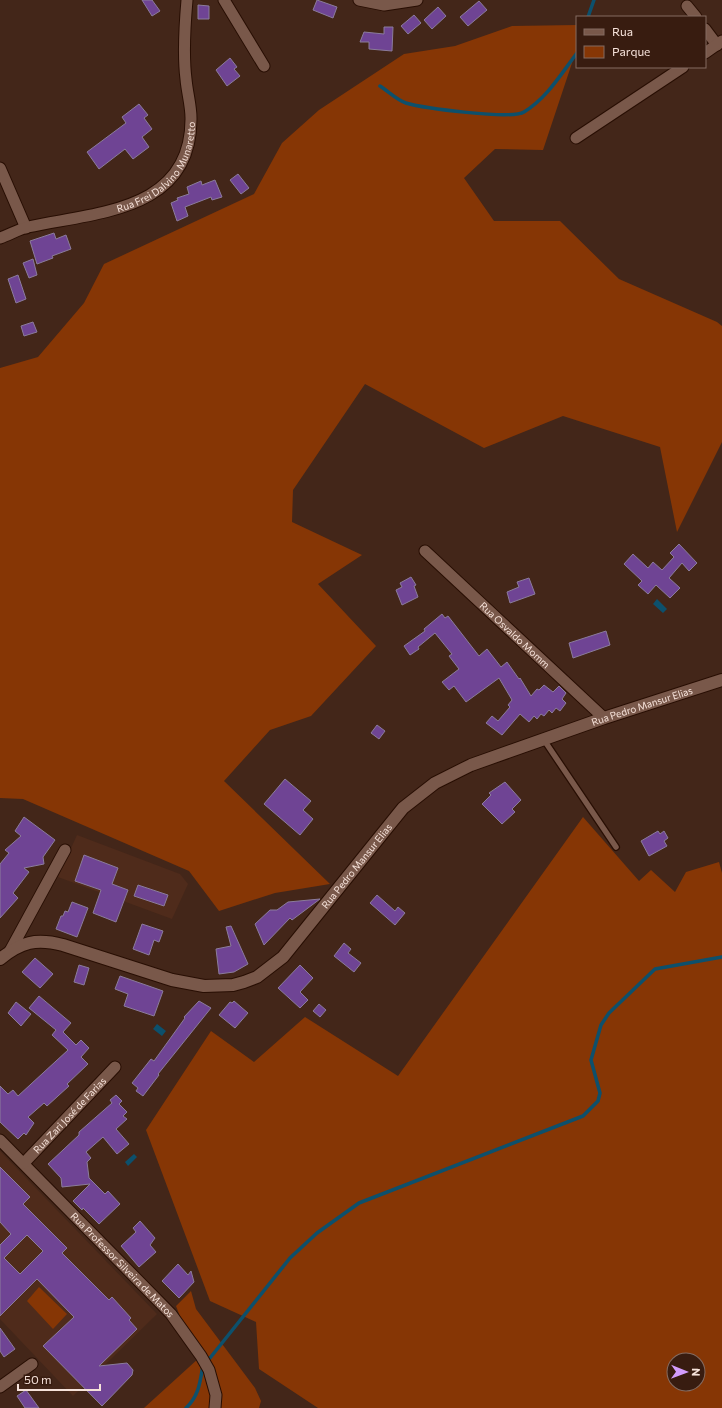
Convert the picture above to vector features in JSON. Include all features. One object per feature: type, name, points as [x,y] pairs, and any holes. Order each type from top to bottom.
[{"type":"main road","name":"Rua Pedro Mansur Elias","points":[[0,959],[10,951],[29,942],[46,941],[63,945],[172,980],[204,986],[233,985],[257,977],[283,957],[412,798],[435,783],[458,771],[604,718],[722,680]]},
{"type":"street","name":"Rua Frei Dalvino Munaretto","points":[[0,238],[26,228],[90,216],[129,205],[160,189],[177,170],[188,148],[191,128],[186,78],[186,0]]},
{"type":"street","points":[[224,0],[264,66]]},
{"type":"street","points":[[359,0],[384,5],[417,0]]},
{"type":"street","points":[[687,6],[695,16]]},
{"type":"street","points":[[706,30],[719,43],[706,51]]},
{"type":"street","points":[[576,138],[681,68]]},
{"type":"street","points":[[0,168],[26,228]]},
{"type":"street","name":"Rua Osvaldo Momm","points":[[425,551],[604,718]]},
{"type":"street","points":[[10,951],[65,850]]},
{"type":"street","name":"Rua Zari José de Farias","points":[[24,1163],[115,1067]]},
{"type":"street","name":"Rua Professor Silveira de Matos","points":[[0,1140],[171,1314],[202,1356],[209,1370],[216,1395],[215,1408]]},
{"type":"street","points":[[0,1387],[32,1364]]},
{"type":"lane","points":[[544,740],[616,848]]},
{"type":"shaded area","points":[[77,835],[180,874],[188,884],[172,919],[58,877]]},
{"type":"shaded area","points":[[0,1151],[157,1314],[73,1396],[0,1319]]},
{"type":"green space","points":[[576,25],[576,51],[543,150],[495,149],[464,178],[494,221],[560,221],[619,279],[717,322],[722,326],[722,442],[677,532],[660,447],[563,416],[484,448],[365,384],[293,490],[292,522],[362,555],[318,584],[376,646],[311,716],[270,730],[224,781],[330,884],[275,893],[219,911],[189,871],[23,799],[0,798],[0,368],[38,357],[84,303],[104,264],[254,194],[282,143],[319,110],[404,54],[455,46],[512,26]]},
{"type":"green space","points":[[583,817],[639,881],[651,870],[675,892],[686,872],[719,862],[722,873],[722,1408],[318,1408],[259,1369],[256,1322],[210,1301],[146,1130],[211,1031],[254,1062],[305,1017],[398,1076]]},
{"type":"green space","points":[[39,1287],[67,1314],[53,1329],[27,1301]]},
{"type":"green space","points":[[191,1291],[196,1309],[255,1388],[261,1401],[259,1408],[218,1408],[219,1395],[183,1324],[176,1306]]},
{"type":"green space","points":[[199,1358],[210,1383],[211,1408],[144,1408]]},
{"type":"water","points":[[657,599],[667,609],[663,613],[653,604]]},
{"type":"water","points":[[157,1024],[166,1031],[162,1036],[153,1029]]},
{"type":"water","points":[[134,1154],[137,1157],[128,1166],[125,1162]]},
{"type":"building","points":[[142,0],[152,0],[160,11],[152,16]]},
{"type":"building","points":[[317,0],[337,7],[333,18],[313,10]]},
{"type":"building","points":[[479,1],[487,10],[468,26],[460,17]]},
{"type":"building","points":[[198,5],[209,6],[209,19],[198,19]]},
{"type":"building","points":[[438,7],[446,16],[432,29],[424,20]]},
{"type":"building","points":[[414,15],[421,23],[408,34],[401,26]]},
{"type":"building","points":[[384,27],[393,27],[392,51],[369,49],[369,42],[360,42],[364,32],[384,34]]},
{"type":"building","points":[[230,58],[237,67],[234,69],[240,76],[227,86],[216,70]]},
{"type":"building","points":[[139,104],[148,115],[144,118],[152,129],[142,137],[149,147],[133,159],[125,149],[99,169],[87,152],[126,123],[122,117]]},
{"type":"building","points":[[238,174],[249,188],[241,194],[230,180]]},
{"type":"building","points":[[215,180],[222,197],[212,200],[211,197],[185,207],[188,216],[177,221],[171,203],[178,200],[177,198],[189,194],[187,187],[201,181],[202,185]]},
{"type":"building","points":[[54,233],[56,239],[66,235],[71,249],[52,256],[53,258],[37,264],[30,241]]},
{"type":"building","points":[[33,259],[37,275],[29,278],[23,263]]},
{"type":"building","points":[[18,275],[26,299],[16,303],[8,279]]},
{"type":"building","points":[[33,322],[37,332],[24,336],[21,326]]},
{"type":"building","points":[[679,544],[697,563],[689,571],[682,563],[669,578],[680,588],[670,598],[656,585],[648,594],[638,585],[642,581],[624,564],[633,554],[648,568],[653,562],[662,570],[674,557],[670,553]]},
{"type":"building","points":[[411,577],[416,585],[414,586],[418,597],[402,605],[396,590],[402,587],[400,583]]},
{"type":"building","points":[[529,578],[535,594],[510,603],[507,592],[519,587],[517,582]]},
{"type":"building","points":[[442,614],[445,618],[448,616],[479,656],[487,649],[501,667],[507,662],[519,679],[520,678],[531,696],[537,689],[539,690],[544,685],[553,692],[559,686],[566,693],[562,699],[566,703],[560,711],[556,708],[552,713],[549,710],[544,716],[541,714],[537,719],[534,716],[529,722],[520,714],[502,735],[486,723],[492,716],[498,721],[510,707],[508,705],[512,700],[499,678],[466,702],[454,686],[449,690],[442,682],[459,669],[449,656],[452,654],[435,633],[418,647],[419,649],[410,655],[404,646],[425,631],[424,629]]},
{"type":"building","points":[[606,631],[610,645],[573,658],[569,643]]},
{"type":"building","points":[[377,725],[385,731],[379,739],[371,733]]},
{"type":"building","points":[[285,779],[311,801],[303,810],[313,819],[300,835],[264,804]]},
{"type":"building","points":[[505,782],[521,800],[512,809],[515,812],[502,824],[482,804],[491,795],[489,793]]},
{"type":"building","points":[[24,817],[55,840],[43,857],[44,864],[24,868],[29,872],[13,893],[18,898],[0,918],[0,864],[9,853],[5,850],[21,836],[15,831]]},
{"type":"building","points":[[658,831],[660,834],[664,831],[668,838],[664,841],[667,846],[649,856],[641,841]]},
{"type":"building","points":[[84,855],[118,868],[112,884],[128,890],[116,922],[93,913],[101,890],[75,881]]},
{"type":"building","points":[[138,885],[168,895],[164,906],[134,896]]},
{"type":"building","points":[[377,895],[395,911],[398,907],[405,913],[395,925],[370,903]]},
{"type":"building","points":[[320,899],[292,920],[290,918],[264,945],[255,924],[270,910],[277,910],[288,902]]},
{"type":"building","points":[[72,902],[88,908],[77,937],[56,929],[61,916],[63,916],[65,911],[68,912]]},
{"type":"building","points":[[142,924],[163,931],[159,942],[154,940],[149,955],[133,949]]},
{"type":"building","points":[[231,926],[248,964],[234,972],[219,974],[216,949],[231,946],[226,927]]},
{"type":"building","points":[[344,943],[351,949],[348,953],[361,963],[354,972],[334,956]]},
{"type":"building","points":[[35,958],[53,974],[40,988],[22,972]]},
{"type":"building","points":[[79,965],[89,968],[84,985],[74,982]]},
{"type":"building","points":[[300,965],[313,978],[300,992],[308,1000],[300,1008],[278,988]]},
{"type":"building","points":[[120,976],[163,991],[154,1016],[124,1006],[128,994],[115,989]]},
{"type":"building","points":[[39,996],[71,1023],[63,1032],[76,1045],[81,1040],[89,1048],[81,1057],[88,1064],[67,1084],[69,1086],[47,1106],[44,1103],[28,1117],[34,1123],[26,1135],[24,1133],[18,1139],[0,1122],[0,1086],[8,1094],[13,1090],[18,1096],[68,1050],[52,1035],[56,1030],[29,1008]]},
{"type":"building","points":[[199,1001],[211,1008],[158,1074],[159,1075],[143,1096],[136,1091],[138,1088],[132,1083],[151,1059],[154,1061],[185,1018],[184,1017]]},
{"type":"building","points":[[234,1001],[248,1013],[235,1028],[219,1015],[230,1002],[232,1003]]},
{"type":"building","points":[[16,1002],[31,1014],[21,1026],[8,1013]]},
{"type":"building","points":[[319,1004],[326,1010],[320,1017],[313,1011]]},
{"type":"building","points":[[116,1095],[122,1101],[119,1104],[127,1112],[123,1116],[127,1119],[116,1129],[129,1144],[117,1154],[103,1137],[86,1152],[91,1158],[87,1162],[89,1178],[105,1194],[108,1191],[120,1204],[99,1224],[83,1208],[82,1210],[73,1201],[90,1184],[62,1187],[61,1178],[48,1164],[79,1135],[79,1132],[112,1103],[110,1100]]},
{"type":"building","points":[[0,1167],[30,1197],[23,1204],[67,1248],[62,1253],[109,1300],[112,1297],[131,1318],[129,1320],[137,1329],[99,1366],[127,1363],[133,1370],[132,1375],[102,1406],[43,1346],[74,1317],[37,1279],[0,1316],[0,1245],[11,1234],[0,1222]],"holes":[[[27,1235],[43,1251],[20,1274],[4,1258]]]},
{"type":"building","points":[[140,1221],[155,1238],[150,1245],[156,1252],[139,1267],[121,1246],[136,1232],[133,1228]]},
{"type":"building","points":[[178,1264],[188,1275],[191,1271],[194,1282],[179,1298],[162,1281]]},
{"type":"building","points":[[0,1328],[15,1349],[4,1357],[0,1351]]},
{"type":"building","points":[[26,1390],[39,1408],[25,1408],[17,1396]]},
{"type":"waterway","points":[[588,16],[594,0]]},
{"type":"waterway","points":[[380,86],[403,102],[415,105],[485,114],[516,114],[524,112],[540,100],[576,54]]},
{"type":"waterway","points":[[210,1358],[290,1258],[317,1233],[359,1203],[583,1116],[598,1101],[600,1093],[591,1060],[601,1025],[609,1013],[655,969],[722,957]]},
{"type":"waterway","points":[[186,1408],[194,1399],[196,1394],[200,1383],[203,1365]]}]
